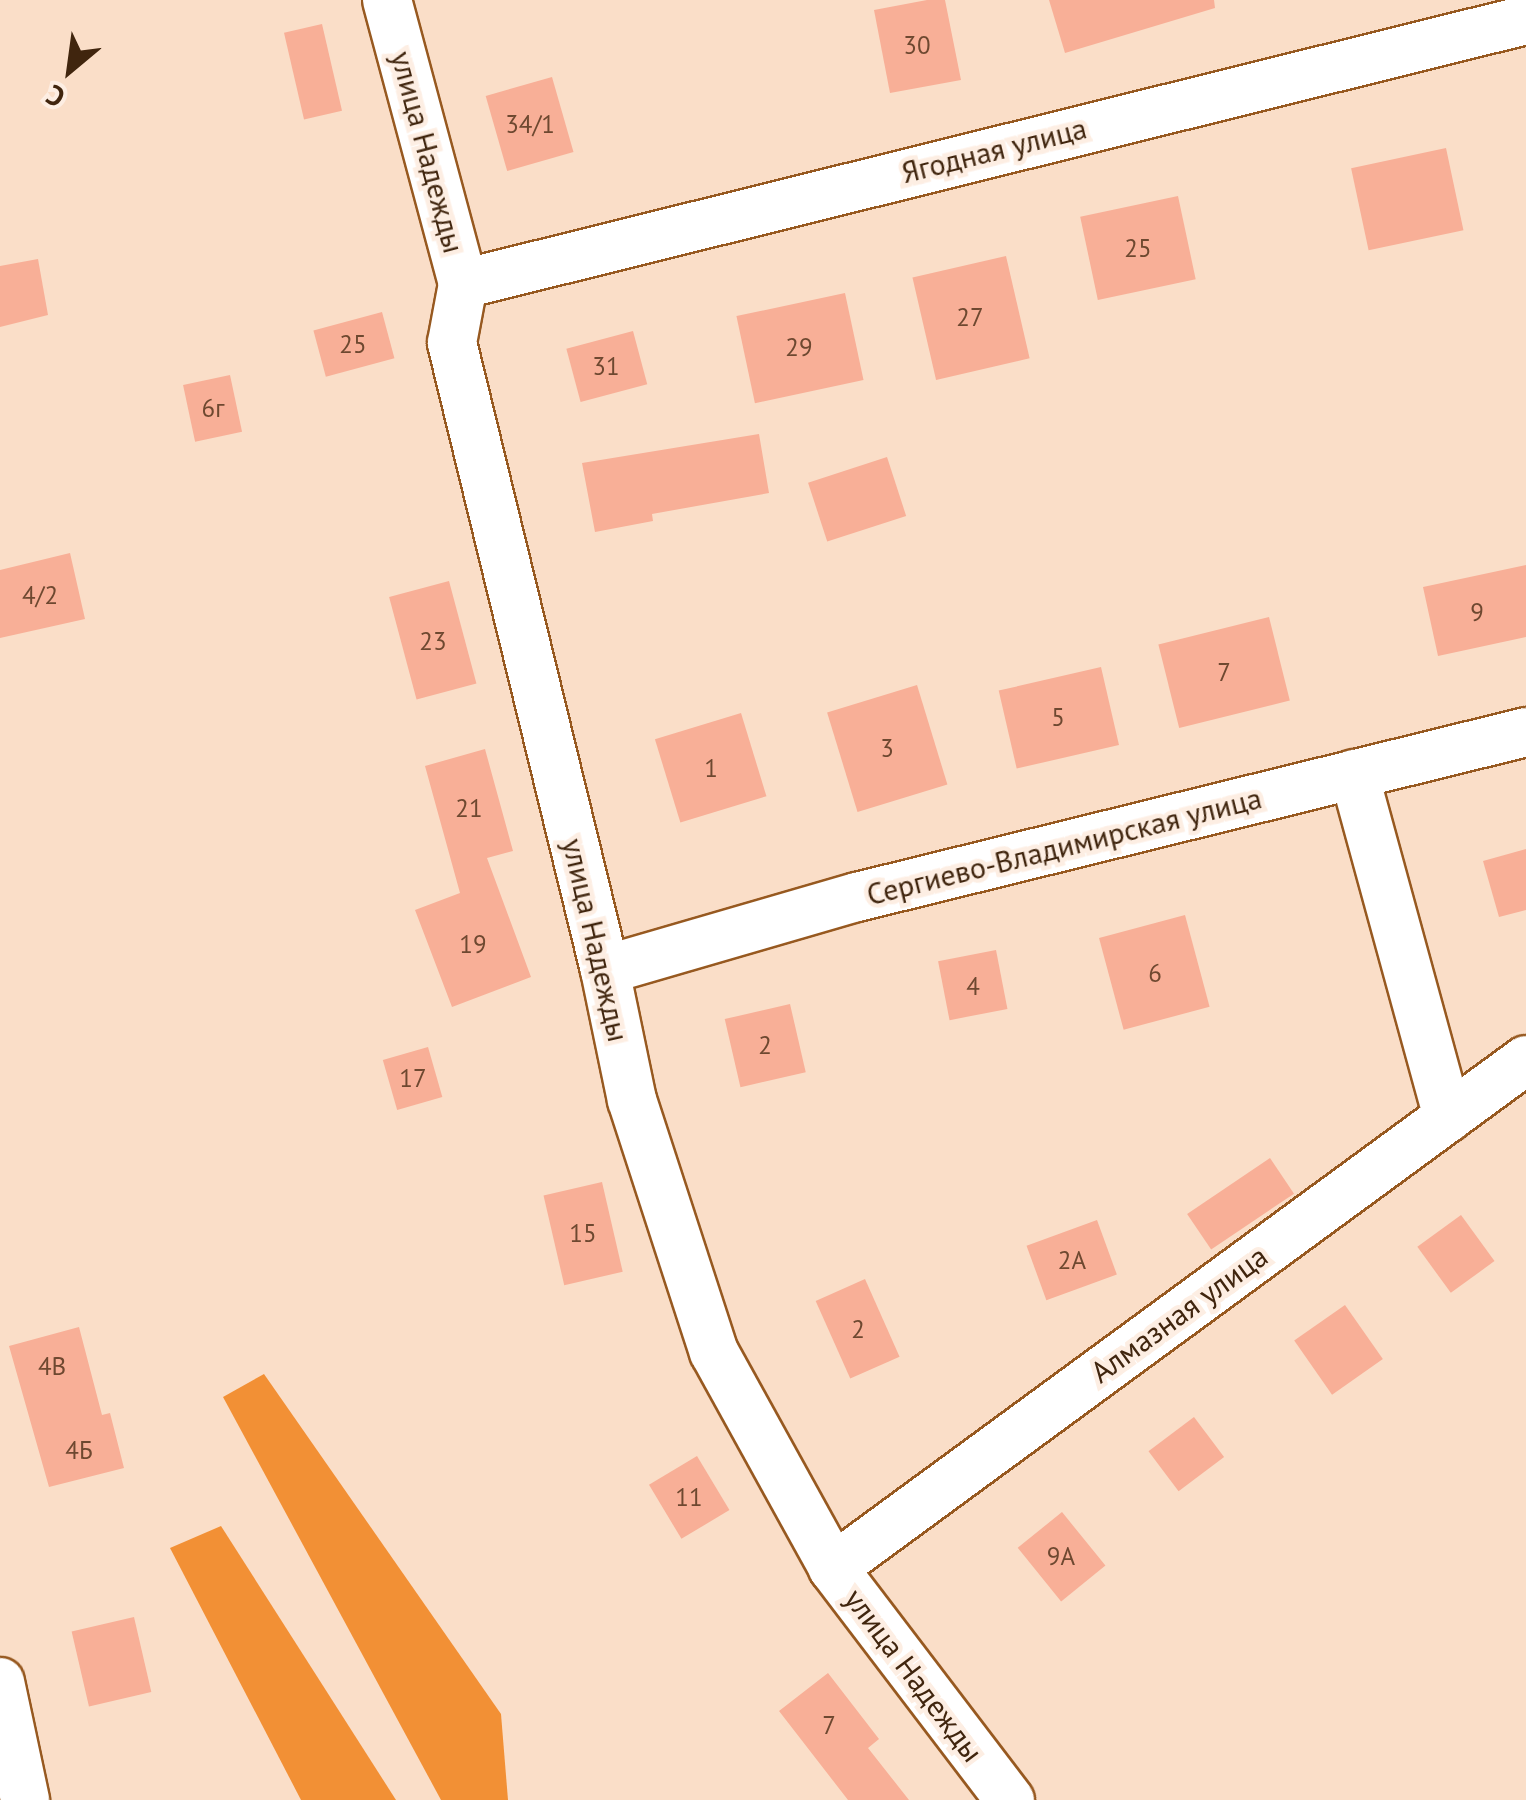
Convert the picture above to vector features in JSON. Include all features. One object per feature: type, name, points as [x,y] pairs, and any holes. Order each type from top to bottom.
[{"type":"street","name":"улица Надежды","points":[[387,0],[463,284],[452,343],[605,970],[632,1100],[714,1352],[833,1568],[1010,1800]]},
{"type":"street","name":"Ягодная улица","points":[[463,284],[1526,20]]},
{"type":"street","name":"Сергиево-Владимирская улица","points":[[605,970],[856,897],[1526,732]]},
{"type":"street","points":[[1354,774],[1448,1117]]},
{"type":"street","name":"Алмазная улица","points":[[833,1568],[1526,1060]]},
{"type":"street","points":[[0,1682],[25,1800]]},
{"type":"shaded area","points":[[264,1374],[501,1714],[508,1800],[441,1800],[223,1397]]},
{"type":"shaded area","points":[[221,1526],[396,1800],[301,1800],[170,1548]]},
{"type":"building","points":[[945,0],[961,80],[890,93],[874,10]]},
{"type":"building","points":[[1049,0],[1214,0],[1215,8],[1065,53]]},
{"type":"building","points":[[322,24],[342,111],[304,119],[284,33]]},
{"type":"building","points":[[552,77],[573,152],[507,171],[486,96]]},
{"type":"building","points":[[1446,148],[1463,230],[1369,250],[1351,168]]},
{"type":"building","points":[[1178,196],[1196,279],[1098,300],[1080,217]]},
{"type":"building","points":[[1006,256],[1030,358],[936,380],[912,278]]},
{"type":"building","points":[[38,259],[48,315],[0,327],[0,266]]},
{"type":"building","points":[[845,293],[864,380],[755,403],[736,316]]},
{"type":"building","points":[[382,312],[394,358],[326,377],[313,330]]},
{"type":"building","points":[[633,331],[647,384],[581,402],[566,349]]},
{"type":"building","points":[[230,375],[242,432],[195,442],[183,385]]},
{"type":"building","points":[[759,434],[769,493],[652,514],[653,521],[595,532],[582,463]]},
{"type":"building","points":[[887,457],[906,516],[827,542],[808,483]]},
{"type":"building","points":[[70,553],[85,619],[0,638],[0,570]]},
{"type":"building","points":[[1526,565],[1526,637],[1438,656],[1423,587]]},
{"type":"building","points":[[449,581],[476,683],[417,699],[389,597]]},
{"type":"building","points":[[1269,617],[1290,700],[1179,728],[1158,645]]},
{"type":"building","points":[[1101,667],[1119,745],[1017,769],[999,691]]},
{"type":"building","points":[[917,685],[947,784],[858,812],[827,712]]},
{"type":"building","points":[[741,713],[766,796],[680,823],[655,739]]},
{"type":"building","points":[[485,749],[513,851],[487,858],[531,977],[452,1007],[415,910],[460,893],[425,766]]},
{"type":"building","points":[[1526,849],[1526,910],[1499,917],[1483,861]]},
{"type":"building","points":[[1185,915],[1210,1007],[1124,1030],[1099,938]]},
{"type":"building","points":[[996,950],[1007,1009],[950,1020],[938,961]]},
{"type":"building","points":[[790,1004],[806,1072],[740,1087],[725,1019]]},
{"type":"building","points":[[428,1047],[442,1097],[397,1110],[383,1060]]},
{"type":"building","points":[[1270,1158],[1294,1194],[1211,1250],[1187,1214]]},
{"type":"building","points":[[602,1182],[623,1272],[564,1285],[544,1195]]},
{"type":"building","points":[[1461,1215],[1495,1261],[1451,1293],[1417,1247]]},
{"type":"building","points":[[1097,1220],[1117,1275],[1046,1300],[1027,1246]]},
{"type":"building","points":[[865,1279],[900,1357],[850,1379],[816,1301]]},
{"type":"building","points":[[1345,1305],[1383,1359],[1332,1395],[1294,1341]]},
{"type":"building","points":[[79,1327],[102,1415],[110,1413],[124,1468],[49,1487],[9,1346]]},
{"type":"building","points":[[1194,1417],[1224,1457],[1179,1491],[1148,1451]]},
{"type":"building","points":[[697,1456],[729,1510],[681,1539],[649,1485]]},
{"type":"building","points":[[1062,1512],[1105,1566],[1061,1601],[1018,1548]]},
{"type":"building","points":[[134,1617],[151,1692],[89,1706],[72,1631]]},
{"type":"building","points":[[828,1673],[879,1739],[868,1748],[909,1800],[848,1800],[779,1711]]}]
